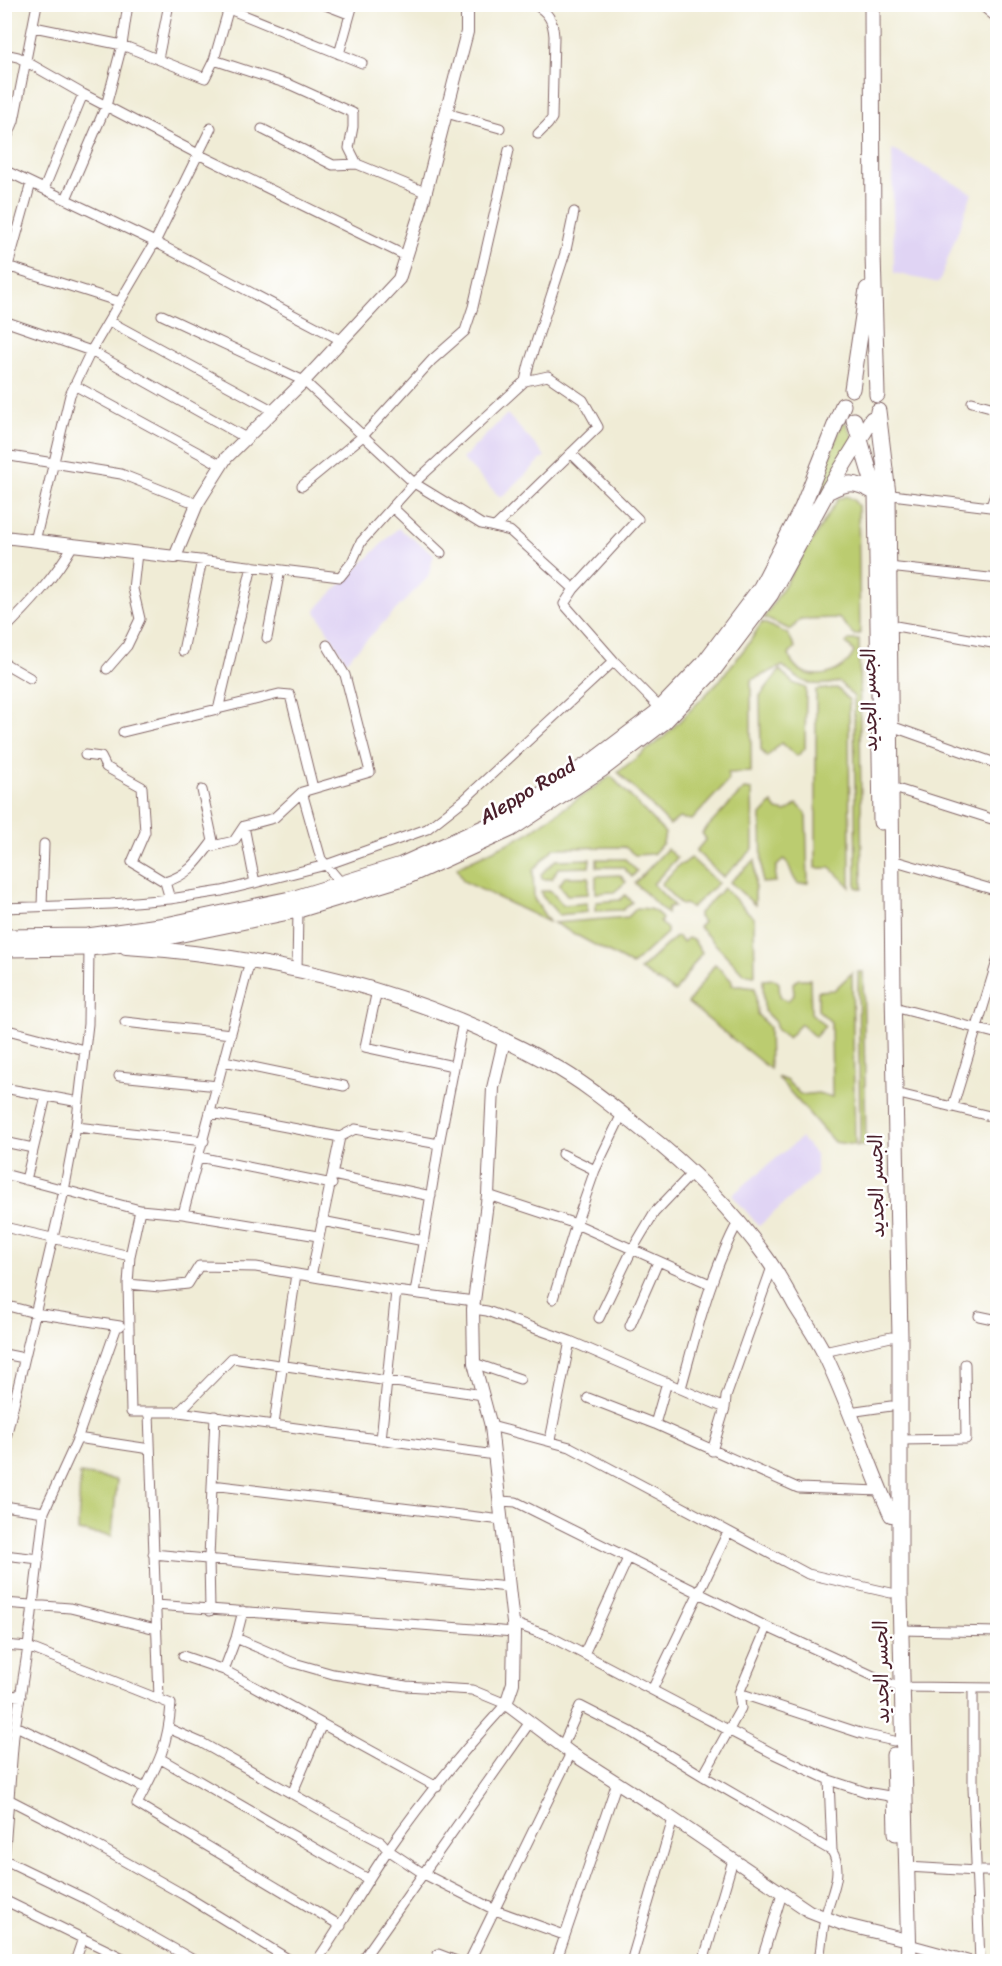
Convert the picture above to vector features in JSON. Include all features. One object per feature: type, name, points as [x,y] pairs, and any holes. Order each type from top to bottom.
[{"type":"main road","points":[[872,4],[873,254],[879,400],[875,415],[863,422],[854,420],[847,414],[843,405],[852,388],[873,254]]},
{"type":"main road","points":[[852,388],[869,387],[878,395]]},
{"type":"main road","name":"Aleppo Road","points":[[4,937],[88,936],[166,925],[295,898],[401,865],[505,818],[594,760],[660,708],[703,664],[760,588],[802,508],[843,405]]},
{"type":"main road","name":"Aleppo Road","points":[[4,949],[109,946],[168,937],[298,910],[406,877],[511,829],[601,770],[664,722],[712,672],[771,594],[827,492],[875,415]]},
{"type":"main road","name":"الجسر الجديد","points":[[875,415],[889,567],[901,1630],[894,1741],[904,1941],[909,1962]]},
{"type":"main road","name":"الجسر الجديد","points":[[854,420],[882,493],[891,1337],[891,1593],[907,1867],[904,1941],[899,1962]]},
{"type":"main road","points":[[827,492],[844,483],[854,483],[882,493]]},
{"type":"main road","points":[[109,946],[171,950],[250,961],[377,990],[463,1022],[504,1041],[550,1063],[600,1096],[669,1151],[717,1197],[772,1267],[824,1352],[891,1515]]},
{"type":"street","points":[[4,145],[14,122],[37,4]]},
{"type":"street","points":[[66,200],[106,106],[122,45],[128,4]]},
{"type":"street","points":[[158,59],[169,4]]},
{"type":"street","points":[[323,4],[351,9],[339,54]]},
{"type":"street","points":[[176,557],[197,504],[221,465],[304,381],[399,279],[425,192],[467,32],[467,4]]},
{"type":"street","points":[[534,4],[548,14],[553,22],[554,36],[552,118],[538,134]]},
{"type":"street","points":[[980,4],[992,8],[998,20]]},
{"type":"street","points":[[34,27],[122,45],[206,78],[214,60],[230,7],[362,63]]},
{"type":"street","points":[[4,54],[26,61],[83,94],[198,154],[406,256]]},
{"type":"street","points":[[214,60],[291,85],[353,113],[349,148],[357,164]]},
{"type":"street","points":[[44,189],[83,94]]},
{"type":"street","points":[[446,113],[500,128]]},
{"type":"street","points":[[34,541],[70,395],[91,351],[155,242],[211,128]]},
{"type":"street","points":[[262,129],[333,165],[357,164],[425,192]]},
{"type":"street","points":[[302,486],[363,436],[432,360],[465,331],[473,307],[509,150]]},
{"type":"street","points":[[4,170],[155,242],[341,340]]},
{"type":"street","points":[[4,289],[6,265],[32,183]]},
{"type":"street","points":[[525,381],[566,250],[574,212]]},
{"type":"street","points":[[6,265],[120,302]]},
{"type":"street","points":[[162,315],[304,381],[414,483],[481,524],[510,531],[574,589]]},
{"type":"street","points":[[4,321],[91,351],[246,438]]},
{"type":"street","points":[[109,321],[274,411]]},
{"type":"street","points":[[4,537],[340,577],[352,562],[362,542],[414,483],[525,381],[548,376],[583,400],[598,427],[495,527]]},
{"type":"street","points":[[74,386],[221,465]]},
{"type":"street","points":[[972,402],[998,409]]},
{"type":"street","points":[[571,453],[638,519],[574,589],[564,604],[614,661],[660,708]]},
{"type":"street","points":[[4,455],[121,474],[197,504]]},
{"type":"street","points":[[882,493],[994,507],[998,486]]},
{"type":"street","points":[[392,507],[441,553]]},
{"type":"street","points":[[4,630],[55,573],[73,545]]},
{"type":"street","points":[[108,669],[127,646],[140,619],[133,589],[138,553]]},
{"type":"street","points":[[183,651],[202,561]]},
{"type":"street","points":[[218,710],[252,566]]},
{"type":"street","points":[[889,567],[998,579]]},
{"type":"street","points":[[267,638],[280,570]]},
{"type":"street","points":[[890,625],[998,644]]},
{"type":"street","points":[[209,847],[234,841],[244,826],[274,818],[302,792],[370,772],[345,675],[327,645]]},
{"type":"street","points":[[4,908],[170,899],[222,891],[326,865],[427,829],[465,799],[614,661]]},
{"type":"street","points":[[4,663],[30,678]]},
{"type":"street","points":[[123,732],[279,694],[290,695],[313,788]]},
{"type":"street","points":[[891,726],[998,764]]},
{"type":"street","points":[[86,755],[101,757],[106,767],[142,787],[145,832],[132,862],[165,882],[170,899]]},
{"type":"street","points":[[891,787],[998,821]]},
{"type":"street","points":[[165,882],[181,877],[199,861],[213,841],[202,790]]},
{"type":"street","points":[[302,792],[321,858],[342,884]]},
{"type":"street","points":[[244,826],[255,883]]},
{"type":"street","points":[[42,906],[44,844]]},
{"type":"street","points":[[892,860],[998,891]]},
{"type":"street","points":[[297,970],[298,910]]},
{"type":"street","points":[[4,1446],[64,1191],[76,1127],[88,1024],[89,948]]},
{"type":"street","points":[[953,1106],[997,958]]},
{"type":"street","points":[[183,1214],[250,961]]},
{"type":"street","points":[[377,990],[365,1047],[453,1066]]},
{"type":"street","points":[[894,1007],[998,1034]]},
{"type":"street","points":[[125,1022],[231,1034]]},
{"type":"street","points":[[415,1293],[439,1144],[463,1022]]},
{"type":"street","points":[[4,1029],[84,1050]]},
{"type":"street","points":[[316,1962],[388,1850],[469,1744],[506,1704],[513,1683],[513,1627],[495,1455],[491,1426],[474,1363],[474,1305],[488,1196],[494,1088],[504,1041]]},
{"type":"street","points":[[224,1061],[344,1086]]},
{"type":"street","points":[[120,1076],[218,1086]]},
{"type":"street","points":[[4,1088],[79,1102]]},
{"type":"street","points":[[895,1093],[998,1118]]},
{"type":"street","points":[[26,1180],[46,1096]]},
{"type":"street","points":[[211,1113],[340,1137],[355,1129],[439,1144]]},
{"type":"street","points":[[553,1299],[595,1170],[622,1114]]},
{"type":"street","points":[[76,1127],[204,1141]]},
{"type":"street","points":[[311,1276],[340,1137]]},
{"type":"street","points":[[4,1142],[33,1148]]},
{"type":"street","points":[[562,1154],[595,1170]]},
{"type":"street","points":[[199,1157],[430,1196]]},
{"type":"street","points":[[599,1318],[632,1250],[654,1213],[692,1173]]},
{"type":"street","points":[[4,1174],[140,1210],[183,1214],[318,1236]]},
{"type":"street","points":[[488,1196],[576,1224],[710,1284]]},
{"type":"street","points":[[140,1210],[130,1256],[128,1284],[130,1412],[179,1412],[215,1416],[495,1455]]},
{"type":"street","points":[[322,1221],[424,1241]]},
{"type":"street","points":[[681,1388],[710,1284],[722,1253],[738,1222]]},
{"type":"street","points":[[4,1227],[130,1256]]},
{"type":"street","points":[[630,1326],[658,1262]]},
{"type":"street","points":[[128,1284],[160,1287],[188,1284],[199,1266],[256,1267],[474,1305],[570,1341],[725,1408]]},
{"type":"street","points":[[712,1451],[726,1397],[772,1267]]},
{"type":"street","points":[[274,1424],[296,1274]]},
{"type":"street","points":[[381,1440],[396,1290]]},
{"type":"street","points":[[4,1305],[35,1313],[128,1327]]},
{"type":"street","points":[[979,1316],[998,1320]]},
{"type":"street","points":[[117,1326],[77,1438],[44,1512],[21,1696],[11,1732],[4,1861],[86,1899],[197,1962]]},
{"type":"street","points":[[824,1352],[891,1337]]},
{"type":"street","points":[[550,1440],[570,1341]]},
{"type":"street","points":[[4,1354],[24,1358]]},
{"type":"street","points":[[179,1412],[232,1358],[483,1395]]},
{"type":"street","points":[[474,1363],[520,1379]]},
{"type":"street","points":[[900,1440],[966,1439],[964,1365]]},
{"type":"street","points":[[655,1424],[667,1382]]},
{"type":"street","points":[[588,1398],[655,1424],[798,1488],[880,1491]]},
{"type":"street","points":[[849,1412],[891,1406]]},
{"type":"street","points":[[149,1413],[159,1698]]},
{"type":"street","points":[[210,1611],[209,1558],[215,1416]]},
{"type":"street","points":[[491,1426],[570,1447],[808,1574],[891,1593]]},
{"type":"street","points":[[77,1438],[150,1449]]},
{"type":"street","points":[[212,1485],[502,1520]]},
{"type":"street","points":[[500,1501],[516,1502],[767,1627],[898,1686],[998,1688]]},
{"type":"street","points":[[4,1506],[44,1512]]},
{"type":"street","points":[[652,1690],[728,1532]]},
{"type":"street","points":[[153,1554],[509,1587]]},
{"type":"street","points":[[4,1555],[39,1559]]},
{"type":"street","points":[[584,1654],[628,1558]]},
{"type":"street","points":[[4,1602],[70,1608],[156,1629]]},
{"type":"street","points":[[156,1605],[210,1611],[513,1627],[551,1637],[774,1754],[829,1780],[895,1797]]},
{"type":"street","points":[[224,1670],[243,1611]]},
{"type":"street","points":[[703,1776],[741,1708],[739,1693],[767,1627]]},
{"type":"street","points":[[901,1630],[998,1632]]},
{"type":"street","points":[[236,1638],[294,1663],[333,1674],[406,1686],[472,1690],[506,1704],[566,1750],[809,1911],[842,1924],[977,1962],[973,1689]]},
{"type":"street","points":[[4,1645],[28,1647],[171,1704],[170,1729],[161,1760],[137,1804],[341,1926]]},
{"type":"street","points":[[183,1656],[224,1670],[436,1787]]},
{"type":"street","points":[[739,1693],[863,1734],[894,1741]]},
{"type":"street","points":[[4,1695],[21,1696]]},
{"type":"street","points":[[469,1962],[495,1910],[566,1750],[580,1706],[631,1732],[832,1851]]},
{"type":"street","points":[[361,1962],[530,1722]]},
{"type":"street","points":[[292,1794],[322,1724]]},
{"type":"street","points":[[170,1729],[202,1743],[381,1842],[388,1850],[424,1874],[495,1910],[564,1935]]},
{"type":"street","points":[[11,1732],[145,1788]]},
{"type":"street","points":[[161,1760],[368,1880]]},
{"type":"street","points":[[819,1962],[825,1917],[836,1880],[837,1860],[832,1851],[829,1780]]},
{"type":"street","points":[[556,1962],[617,1782]]},
{"type":"street","points":[[7,1799],[107,1852],[293,1962]]},
{"type":"street","points":[[631,1962],[673,1819]]},
{"type":"street","points":[[703,1962],[733,1860]]},
{"type":"street","points":[[907,1867],[998,1871]]},
{"type":"street","points":[[761,1962],[782,1894]]},
{"type":"street","points":[[4,1900],[131,1962]]},
{"type":"street","points":[[75,1962],[83,1938]]},
{"type":"street","points":[[435,1962],[438,1954],[459,1962]]},
{"type":"shaded area","points":[[892,149],[972,193],[939,283],[894,273]]},
{"type":"shaded area","points":[[507,414],[545,456],[501,498],[462,459]]},
{"type":"shaded area","points":[[398,528],[434,554],[428,577],[346,661],[315,610]]},
{"type":"shaded area","points":[[801,1138],[816,1155],[816,1175],[759,1226],[732,1195]]},
{"type":"green space","points":[[844,420],[855,440],[782,566],[720,655],[697,683],[646,730],[566,790],[520,819],[424,865],[374,883],[323,899],[123,942],[71,947],[5,947],[4,944],[85,943],[139,938],[320,898],[359,887],[435,858],[508,822],[543,801],[577,779],[656,719],[688,689],[719,653],[759,599],[786,553],[813,497]]},
{"type":"green space","points":[[846,496],[853,499],[858,506],[860,634],[854,635],[839,618],[800,619],[791,630],[764,618],[838,499]]},
{"type":"green space","points":[[762,622],[788,634],[795,647],[789,655],[794,665],[811,675],[831,673],[841,668],[854,652],[846,643],[849,640],[859,640],[862,889],[856,887],[854,697],[839,682],[822,685],[808,683],[783,666],[751,680],[751,772],[728,773],[728,781],[692,820],[679,818],[670,825],[618,772],[665,736],[720,680]]},
{"type":"green space","points":[[780,670],[793,683],[806,688],[805,749],[797,756],[781,743],[767,757],[761,750],[760,696]]},
{"type":"green space","points":[[837,688],[849,700],[850,887],[831,868],[816,868],[816,690]]},
{"type":"green space","points":[[611,776],[665,833],[663,843],[653,854],[635,855],[625,847],[554,848],[533,870],[534,899],[549,922],[463,881],[457,867],[525,835]]},
{"type":"green space","points":[[744,789],[752,790],[753,849],[723,877],[696,851],[706,839],[702,833]]},
{"type":"green space","points":[[772,803],[777,810],[786,812],[797,804],[806,813],[808,883],[798,884],[784,859],[776,867],[775,882],[762,883],[761,815]]},
{"type":"green space","points":[[667,849],[677,858],[653,884],[674,906],[668,907],[667,914],[635,883]]},
{"type":"green space","points":[[691,858],[718,883],[691,908],[685,904],[681,905],[661,884],[680,864]]},
{"type":"green space","points":[[590,859],[589,867],[558,868],[552,879],[542,879],[541,874],[556,860]]},
{"type":"green space","points":[[597,859],[625,859],[637,871],[632,877],[623,867],[597,867]]},
{"type":"green space","points":[[755,860],[755,905],[730,882]]},
{"type":"green space","points":[[620,875],[626,882],[614,892],[596,893],[596,876]]},
{"type":"green space","points":[[565,877],[589,877],[588,894],[567,895],[559,885]]},
{"type":"green space","points":[[724,888],[754,918],[755,975],[744,974],[699,927],[703,922],[699,913]]},
{"type":"green space","points":[[541,891],[551,891],[563,905],[587,903],[587,912],[559,915],[542,896]]},
{"type":"green space","points":[[625,895],[632,902],[623,910],[595,911],[596,902],[620,900]]},
{"type":"green space","points":[[637,908],[657,913],[667,933],[632,965],[554,923],[628,917]]},
{"type":"green space","points":[[678,937],[683,942],[688,938],[693,940],[702,952],[675,992],[640,970],[674,938]]},
{"type":"green space","points":[[715,964],[732,981],[732,985],[755,988],[757,1014],[769,1027],[770,1069],[688,1003]]},
{"type":"green space","points":[[858,972],[863,972],[866,1146],[857,1146],[860,1139]]},
{"type":"green space","points":[[852,973],[855,1145],[834,1142],[777,1077],[787,1081],[801,1095],[818,1093],[832,1097],[831,1022],[818,1010],[818,991],[834,990]]},
{"type":"green space","points":[[774,979],[779,983],[780,996],[787,1001],[794,995],[793,983],[799,979],[810,979],[811,1013],[825,1026],[815,1037],[801,1024],[788,1038],[777,1030],[775,1022],[764,1011],[763,980]]},
{"type":"green space","points":[[80,1474],[117,1480],[112,1536],[78,1531]]}]
